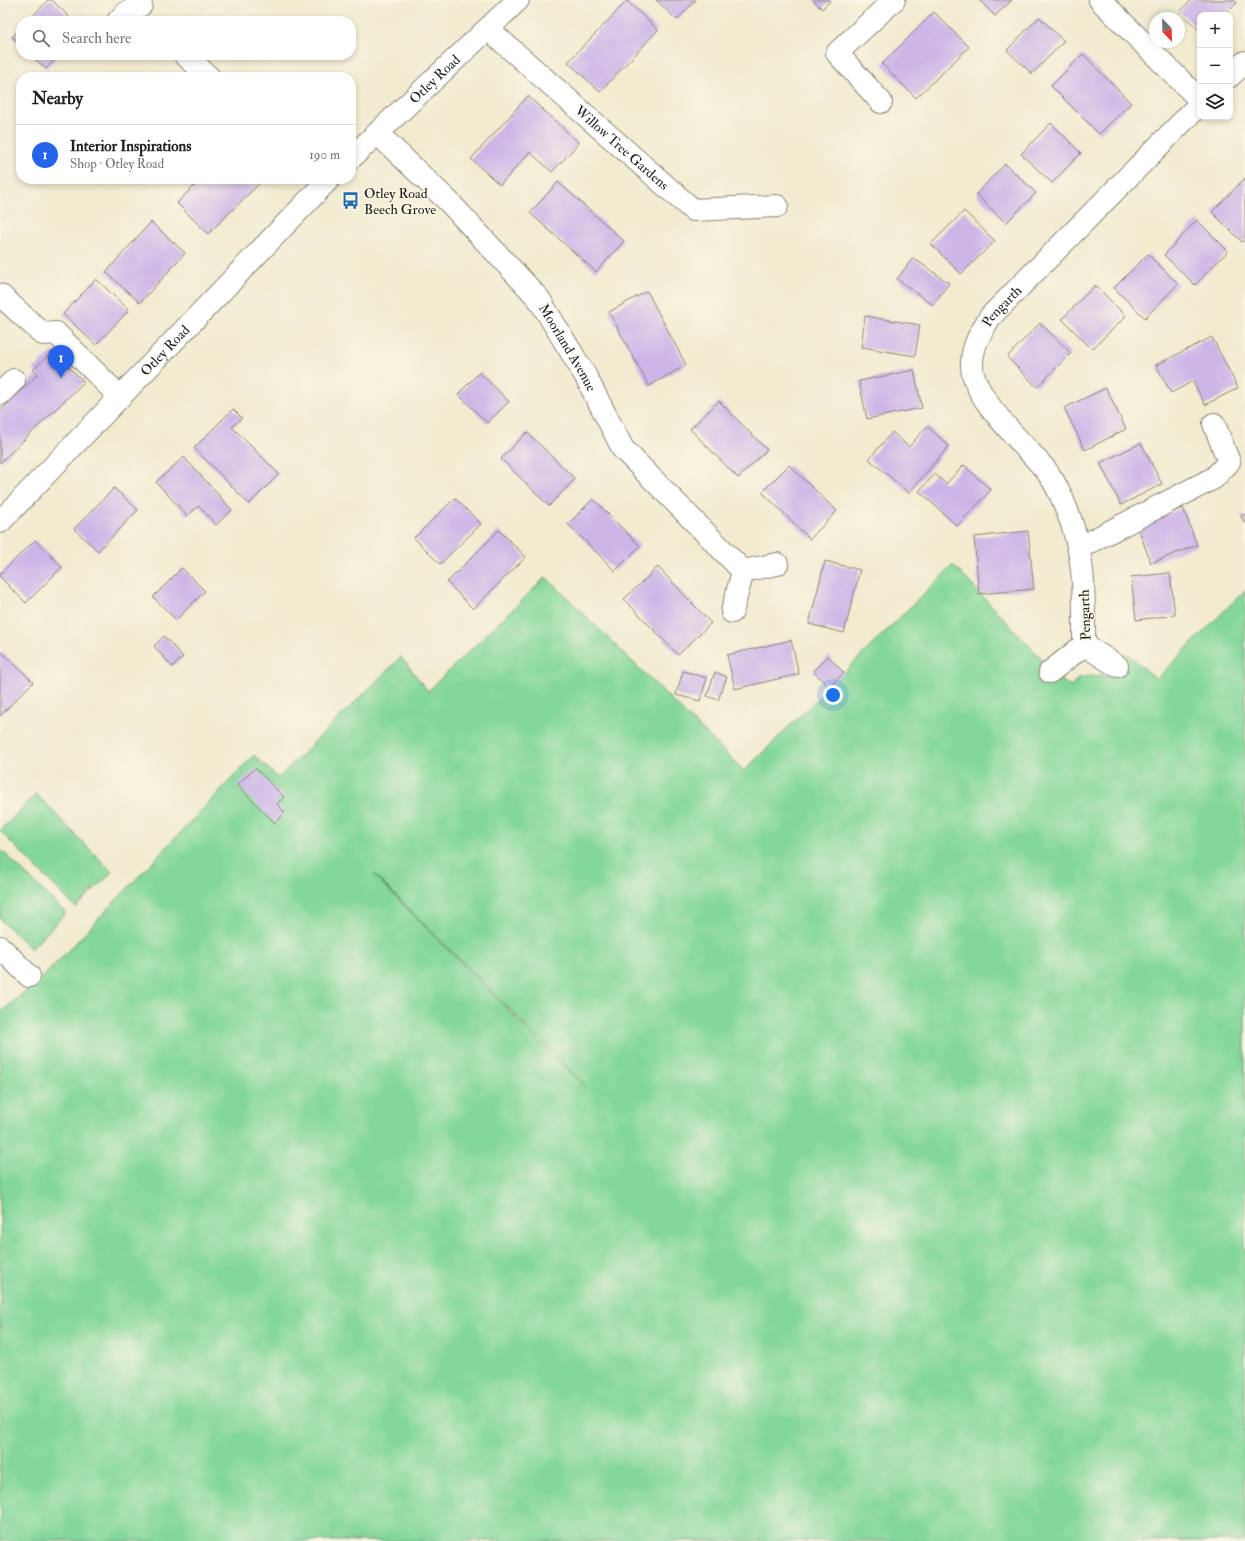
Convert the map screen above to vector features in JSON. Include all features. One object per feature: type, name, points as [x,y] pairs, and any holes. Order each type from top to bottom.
[{"type":"street","name":"Otley Road","points":[[356,154],[518,0]]},
{"type":"street","points":[[881,102],[837,53],[894,0]]},
{"type":"street","points":[[1100,0],[1197,97]]},
{"type":"street","points":[[123,16],[126,13],[145,9]]},
{"type":"street","name":"Willow Tree Gardens","points":[[488,29],[693,210],[777,206]]},
{"type":"street","points":[[190,60],[204,72]]},
{"type":"street","points":[[1233,73],[1245,62]]},
{"type":"street","name":"Pengarth","points":[[1117,666],[1084,645],[1084,579],[1080,547],[1066,508],[1049,475],[982,396],[972,367],[976,340],[990,317],[1197,107]]},
{"type":"street","name":"Moorland Avenue","points":[[378,134],[449,202],[539,299],[585,375],[623,449],[743,571]]},
{"type":"street","name":"Otley Road","points":[[1,519],[321,184]]},
{"type":"street","points":[[0,295],[43,334],[56,333],[119,396]]},
{"type":"street","points":[[1080,547],[1214,478],[1229,462],[1214,424]]},
{"type":"street","points":[[732,612],[743,571],[777,564]]},
{"type":"street","points":[[1050,672],[1084,645]]},
{"type":"street","points":[[0,947],[30,976]]},
{"type":"green space","points":[[953,565],[1039,656],[1050,672],[1071,687],[1078,678],[1100,675],[1112,678],[1117,666],[1128,654],[1156,679],[1245,590],[1245,1541],[0,1541],[0,1013],[46,974],[254,755],[278,778],[401,657],[428,691],[546,577],[744,771]],"holes":[[[375,875],[586,1086],[553,1055]]]},
{"type":"green space","points":[[36,794],[112,872],[76,908],[0,831]]},
{"type":"green space","points":[[0,849],[66,913],[31,949],[0,919]]},
{"type":"building","points":[[48,0],[52,0],[68,16],[33,16]]},
{"type":"building","points":[[656,0],[696,0],[677,20]]},
{"type":"building","points":[[813,0],[831,0],[822,9]]},
{"type":"building","points":[[979,0],[1012,0],[995,16]]},
{"type":"building","points":[[1191,0],[1234,0],[1237,3],[1228,12],[1197,12],[1197,28],[1185,17],[1185,12],[1180,12]]},
{"type":"building","points":[[627,1],[658,30],[600,92],[568,62]]},
{"type":"building","points":[[934,12],[969,47],[916,98],[882,64]]},
{"type":"building","points":[[1039,17],[1064,41],[1032,74],[1007,50]]},
{"type":"building","points":[[16,33],[16,41],[12,37]]},
{"type":"building","points":[[1083,54],[1131,103],[1099,134],[1051,86]]},
{"type":"building","points":[[36,60],[54,60],[46,69]]},
{"type":"building","points":[[528,96],[579,143],[552,172],[530,152],[500,185],[471,159]]},
{"type":"building","points":[[1051,123],[1081,153],[1052,183],[1021,154]]},
{"type":"building","points":[[1005,164],[1036,193],[1006,223],[976,194]]},
{"type":"building","points":[[1245,178],[1245,240],[1242,242],[1212,212]]},
{"type":"building","points":[[558,182],[624,241],[596,272],[530,213]]},
{"type":"building","points":[[196,184],[259,184],[208,234],[177,203]]},
{"type":"building","points":[[964,211],[995,241],[961,274],[931,244]]},
{"type":"building","points":[[1197,220],[1228,251],[1195,285],[1164,255]]},
{"type":"building","points":[[151,222],[185,253],[140,303],[106,272]]},
{"type":"building","points":[[1148,254],[1178,284],[1145,318],[1114,288]]},
{"type":"building","points":[[913,258],[949,283],[933,305],[897,279]]},
{"type":"building","points":[[96,279],[129,310],[96,345],[63,314]]},
{"type":"building","points":[[1095,285],[1126,316],[1092,349],[1062,319]]},
{"type":"building","points":[[647,291],[686,365],[649,386],[609,312]]},
{"type":"building","points":[[865,316],[920,325],[915,356],[861,347]]},
{"type":"building","points":[[1040,323],[1071,353],[1037,387],[1007,357]]},
{"type":"building","points":[[1212,337],[1238,388],[1205,405],[1193,381],[1171,393],[1156,365]]},
{"type":"building","points":[[53,351],[84,382],[0,463],[0,411],[38,374],[33,370]]},
{"type":"building","points":[[914,370],[922,408],[867,419],[859,381]]},
{"type":"building","points":[[480,372],[509,402],[487,423],[458,394]]},
{"type":"building","points":[[1106,388],[1126,429],[1085,450],[1064,408]]},
{"type":"building","points":[[719,401],[767,450],[738,478],[690,429]]},
{"type":"building","points":[[233,409],[242,418],[232,427],[279,474],[249,504],[194,448]]},
{"type":"building","points":[[927,426],[949,446],[909,493],[869,459],[892,432],[909,447]]},
{"type":"building","points":[[527,432],[575,479],[549,506],[501,459]]},
{"type":"building","points":[[1141,443],[1162,484],[1121,505],[1100,463]]},
{"type":"building","points":[[184,457],[232,510],[216,525],[199,506],[187,516],[156,482]]},
{"type":"building","points":[[789,465],[837,511],[810,539],[762,492]]},
{"type":"building","points":[[964,465],[991,490],[957,526],[919,491],[935,474],[946,484]]},
{"type":"building","points":[[114,488],[138,510],[98,551],[74,529]]},
{"type":"building","points":[[455,498],[481,524],[440,564],[414,538]]},
{"type":"building","points":[[593,499],[640,546],[615,571],[568,524]]},
{"type":"building","points":[[1183,508],[1197,545],[1151,563],[1137,525]]},
{"type":"building","points":[[1245,514],[1245,524],[1241,516]]},
{"type":"building","points":[[499,530],[526,557],[473,609],[447,582]]},
{"type":"building","points":[[1028,531],[1034,589],[979,594],[974,537]]},
{"type":"building","points":[[35,540],[62,567],[26,603],[0,577],[0,574]]},
{"type":"building","points":[[825,561],[860,570],[844,633],[809,624]]},
{"type":"building","points":[[658,567],[711,623],[678,655],[624,599]]},
{"type":"building","points":[[182,568],[205,591],[176,620],[153,597]]},
{"type":"building","points":[[1170,573],[1175,615],[1136,620],[1131,577]]},
{"type":"building","points":[[164,636],[183,657],[172,667],[154,646]]},
{"type":"building","points":[[791,640],[799,674],[735,689],[727,655]]},
{"type":"building","points":[[2,652],[33,682],[0,716],[0,654]]},
{"type":"building","points":[[828,656],[844,673],[829,687],[813,671]]},
{"type":"building","points":[[683,671],[707,678],[700,701],[676,695]]},
{"type":"building","points":[[715,672],[727,677],[718,700],[707,696]]},
{"type":"building","points":[[255,768],[284,797],[277,804],[285,813],[275,823],[237,785]]},
{"type":"place","name":"Otley Road Beech Grove","points":[[351,201]]},
{"type":"place","name":"Interior Inspirations","points":[[61,378]]}]
